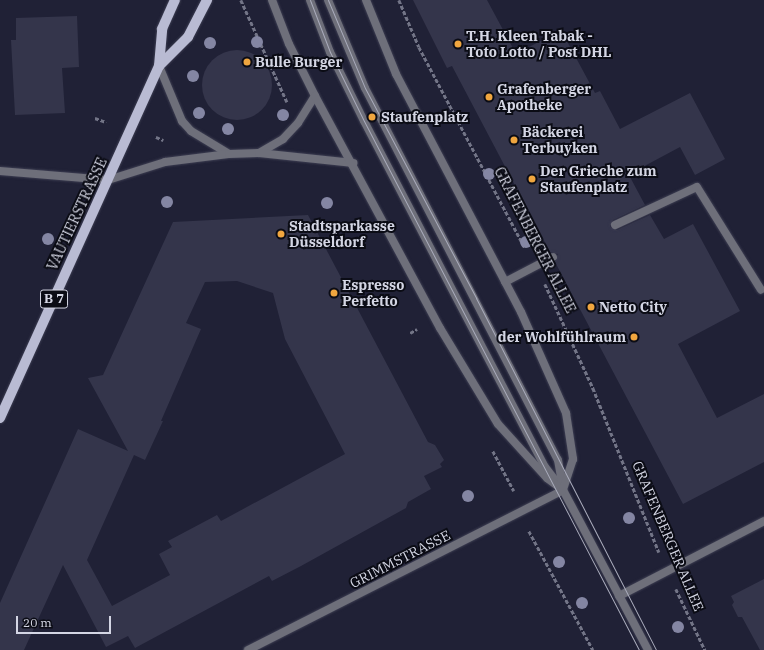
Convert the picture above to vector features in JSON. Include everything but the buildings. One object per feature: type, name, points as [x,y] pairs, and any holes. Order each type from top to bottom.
[{"type":"main road","name":"VAUTIERSTRASSE","points":[[0,418],[159,66],[162,29],[175,0]]},
{"type":"main road","name":"VAUTIERSTRASSE","points":[[159,66],[188,37],[207,0]]},
{"type":"street","points":[[272,0],[289,44],[315,96],[353,163],[440,328],[498,424],[542,473],[563,490]]},
{"type":"street","points":[[310,0],[330,52],[364,121],[545,467],[563,490],[648,650]]},
{"type":"street","points":[[328,0],[365,88],[558,460],[563,490]]},
{"type":"street","points":[[366,0],[396,74],[505,282],[566,413],[573,459],[563,490]]},
{"type":"street","points":[[159,66],[182,121],[191,130],[229,154]]},
{"type":"street","points":[[259,153],[283,139],[298,123],[315,96]]},
{"type":"street","points":[[0,171],[108,180],[165,162],[229,154],[259,153],[353,163]]},
{"type":"street","points":[[615,225],[697,187],[760,290]]},
{"type":"street","points":[[505,282],[553,257]]},
{"type":"street","name":"GRIMMSTRASSE","points":[[248,650],[563,490]]},
{"type":"street","points":[[619,596],[764,521]]},
{"type":"path","points":[[241,0],[289,105]]},
{"type":"path","name":"GRAFENBERGER ALLEE","points":[[399,0],[419,47],[462,124],[535,266],[593,388],[668,571],[705,650]]},
{"type":"path","points":[[95,118],[106,122]]},
{"type":"path","points":[[156,138],[165,140]]},
{"type":"path","points":[[410,333],[418,329]]},
{"type":"path","points":[[491,447],[515,494],[520,512],[593,650]]},
{"type":"tram line","points":[[310,0],[330,52],[364,121],[639,650]]},
{"type":"tram line","points":[[328,0],[365,88],[476,298],[656,650]]},
{"type":"place","name":"T.H. Kleen Tabak - Toto Lotto / Post DHL","points":[[458,44]]},
{"type":"place","name":"Bulle Burger","points":[[247,62]]},
{"type":"place","name":"Grafenberger Apotheke","points":[[489,97]]},
{"type":"place","name":"Staufenplatz","points":[[372,117]]},
{"type":"place","name":"Bäckerei Terbuyken","points":[[514,140]]},
{"type":"place","name":"Der Grieche zum Staufenplatz","points":[[532,179]]},
{"type":"place","name":"Stadtsparkasse Düsseldorf","points":[[281,234]]},
{"type":"place","name":"Espresso Perfetto","points":[[334,293]]},
{"type":"place","name":"Netto City","points":[[591,307]]},
{"type":"place","name":"der Wohlfühlraum","points":[[634,337]]}]
